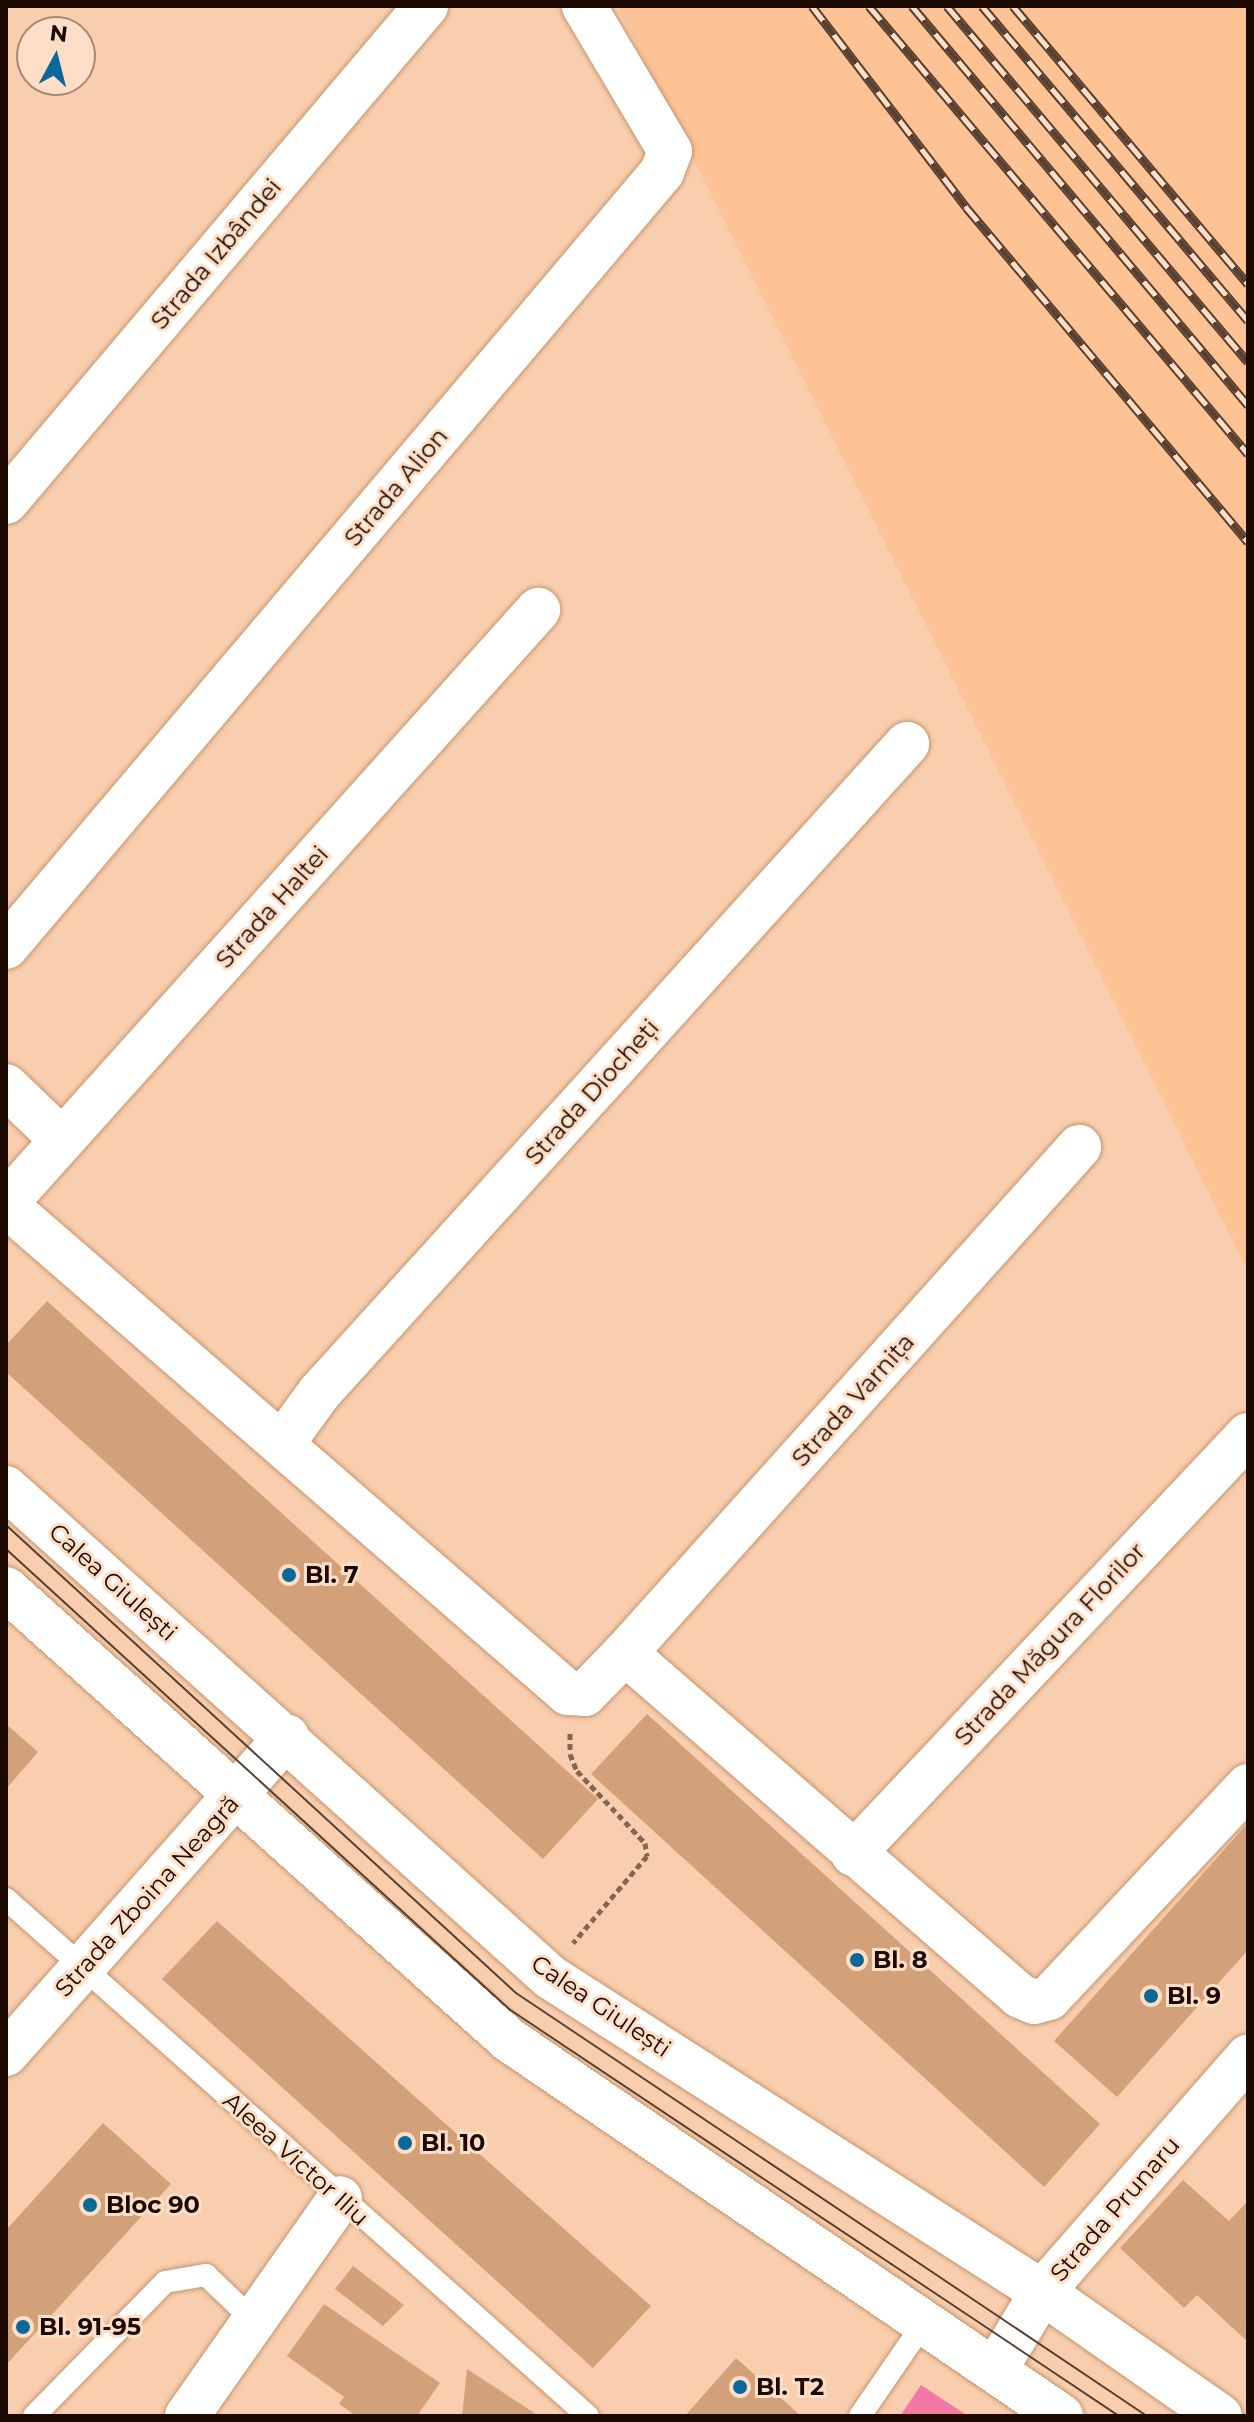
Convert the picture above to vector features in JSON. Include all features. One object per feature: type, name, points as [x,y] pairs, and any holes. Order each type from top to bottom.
[{"type":"street","name":"Strada Izbândei","points":[[6,502],[426,6]]},
{"type":"street","name":"Strada Alion","points":[[6,947],[662,172],[670,151],[584,6]]},
{"type":"street","name":"Strada Haltei","points":[[6,1204],[538,610]]},
{"type":"street","name":"Strada Diocheți","points":[[282,1444],[319,1393],[907,744]]},
{"type":"street","points":[[6,1086],[62,1140]]},
{"type":"street","name":"Strada Varnița","points":[[577,1697],[625,1653],[1079,1147]]},
{"type":"street","points":[[6,1204],[577,1697]]},
{"type":"street","name":"Strada Măgura Florilor","points":[[853,1854],[1248,1435]]},
{"type":"street","name":"Calea Giulești","points":[[6,1488],[287,1736],[546,1974],[1042,2292],[1220,2416]]},
{"type":"street","points":[[6,1589],[509,2040],[1061,2416]]},
{"type":"street","points":[[625,1653],[853,1854],[1020,1996],[1034,2002],[1049,1998],[1248,1786]]},
{"type":"street","name":"Strada Zboina Neagră","points":[[6,2054],[287,1736]]},
{"type":"street","name":"Strada Prunaru","points":[[995,2370],[1042,2292],[1248,2057]]},
{"type":"street","points":[[187,2416],[340,2198]]},
{"type":"lane","name":"Aleea Victor Iliu","points":[[6,1899],[588,2416]]},
{"type":"lane","points":[[34,2416],[165,2282],[206,2275],[254,2321]]},
{"type":"lane","points":[[860,2416],[924,2323]]},
{"type":"path","points":[[546,1974],[647,1856],[645,1843],[577,1771],[570,1754],[577,1697]]},
{"type":"shaded area","points":[[617,6],[1248,6],[1248,1270]]},
{"type":"shaded area","points":[[921,2385],[968,2416],[900,2416]]},
{"type":"building","name":"Bl. 7","points":[[47,1301],[598,1799],[543,1859],[6,1372],[6,1345]]},
{"type":"building","name":"Bl. 8","points":[[647,1714],[1100,2124],[1044,2187],[591,1774]]},
{"type":"building","points":[[6,1724],[38,1752],[6,1789]]},
{"type":"building","name":"Bl. 9","points":[[1248,1823],[1248,1950],[1117,2097],[1054,2041]]},
{"type":"building","name":"Bl. 10","points":[[217,1921],[651,2306],[593,2368],[162,1979]]},
{"type":"building","name":"Bloc 90","points":[[103,2123],[171,2184],[6,2365],[6,2230]]},
{"type":"building","points":[[1183,2180],[1229,2221],[1248,2201],[1248,2342],[1197,2295],[1184,2308],[1120,2248]]},
{"type":"building","points":[[353,2266],[404,2305],[383,2326],[335,2289]]},
{"type":"building","points":[[324,2304],[440,2383],[419,2413],[423,2416],[356,2416],[339,2404],[344,2397],[287,2356]]},
{"type":"building","name":"Bl. T2","points":[[736,2358],[801,2416],[685,2416]]},
{"type":"building","points":[[467,2369],[539,2416],[462,2416]]},
{"type":"tram line","points":[[6,1525],[516,1993],[1147,2416]]},
{"type":"tram line","points":[[6,1549],[509,2009],[1119,2416]]},
{"type":"railway","points":[[812,6],[966,207],[1248,542]]},
{"type":"railway","points":[[869,6],[1248,454]]},
{"type":"railway","points":[[912,6],[1248,405]]},
{"type":"railway","points":[[947,6],[1248,362]]},
{"type":"railway","points":[[982,6],[1248,321]]},
{"type":"railway","points":[[1013,6],[1248,284]]},
{"type":"place","name":"Bl. 7","points":[[289,1575]]},
{"type":"place","name":"Bl. 8","points":[[857,1960]]},
{"type":"place","name":"Bl. 9","points":[[1151,1996]]},
{"type":"place","name":"Bl. 10","points":[[405,2143]]},
{"type":"place","name":"Bloc 90","points":[[90,2205]]},
{"type":"place","name":"Bl. 91-95","points":[[23,2327]]},
{"type":"place","name":"Bl. T2","points":[[740,2387]]}]
